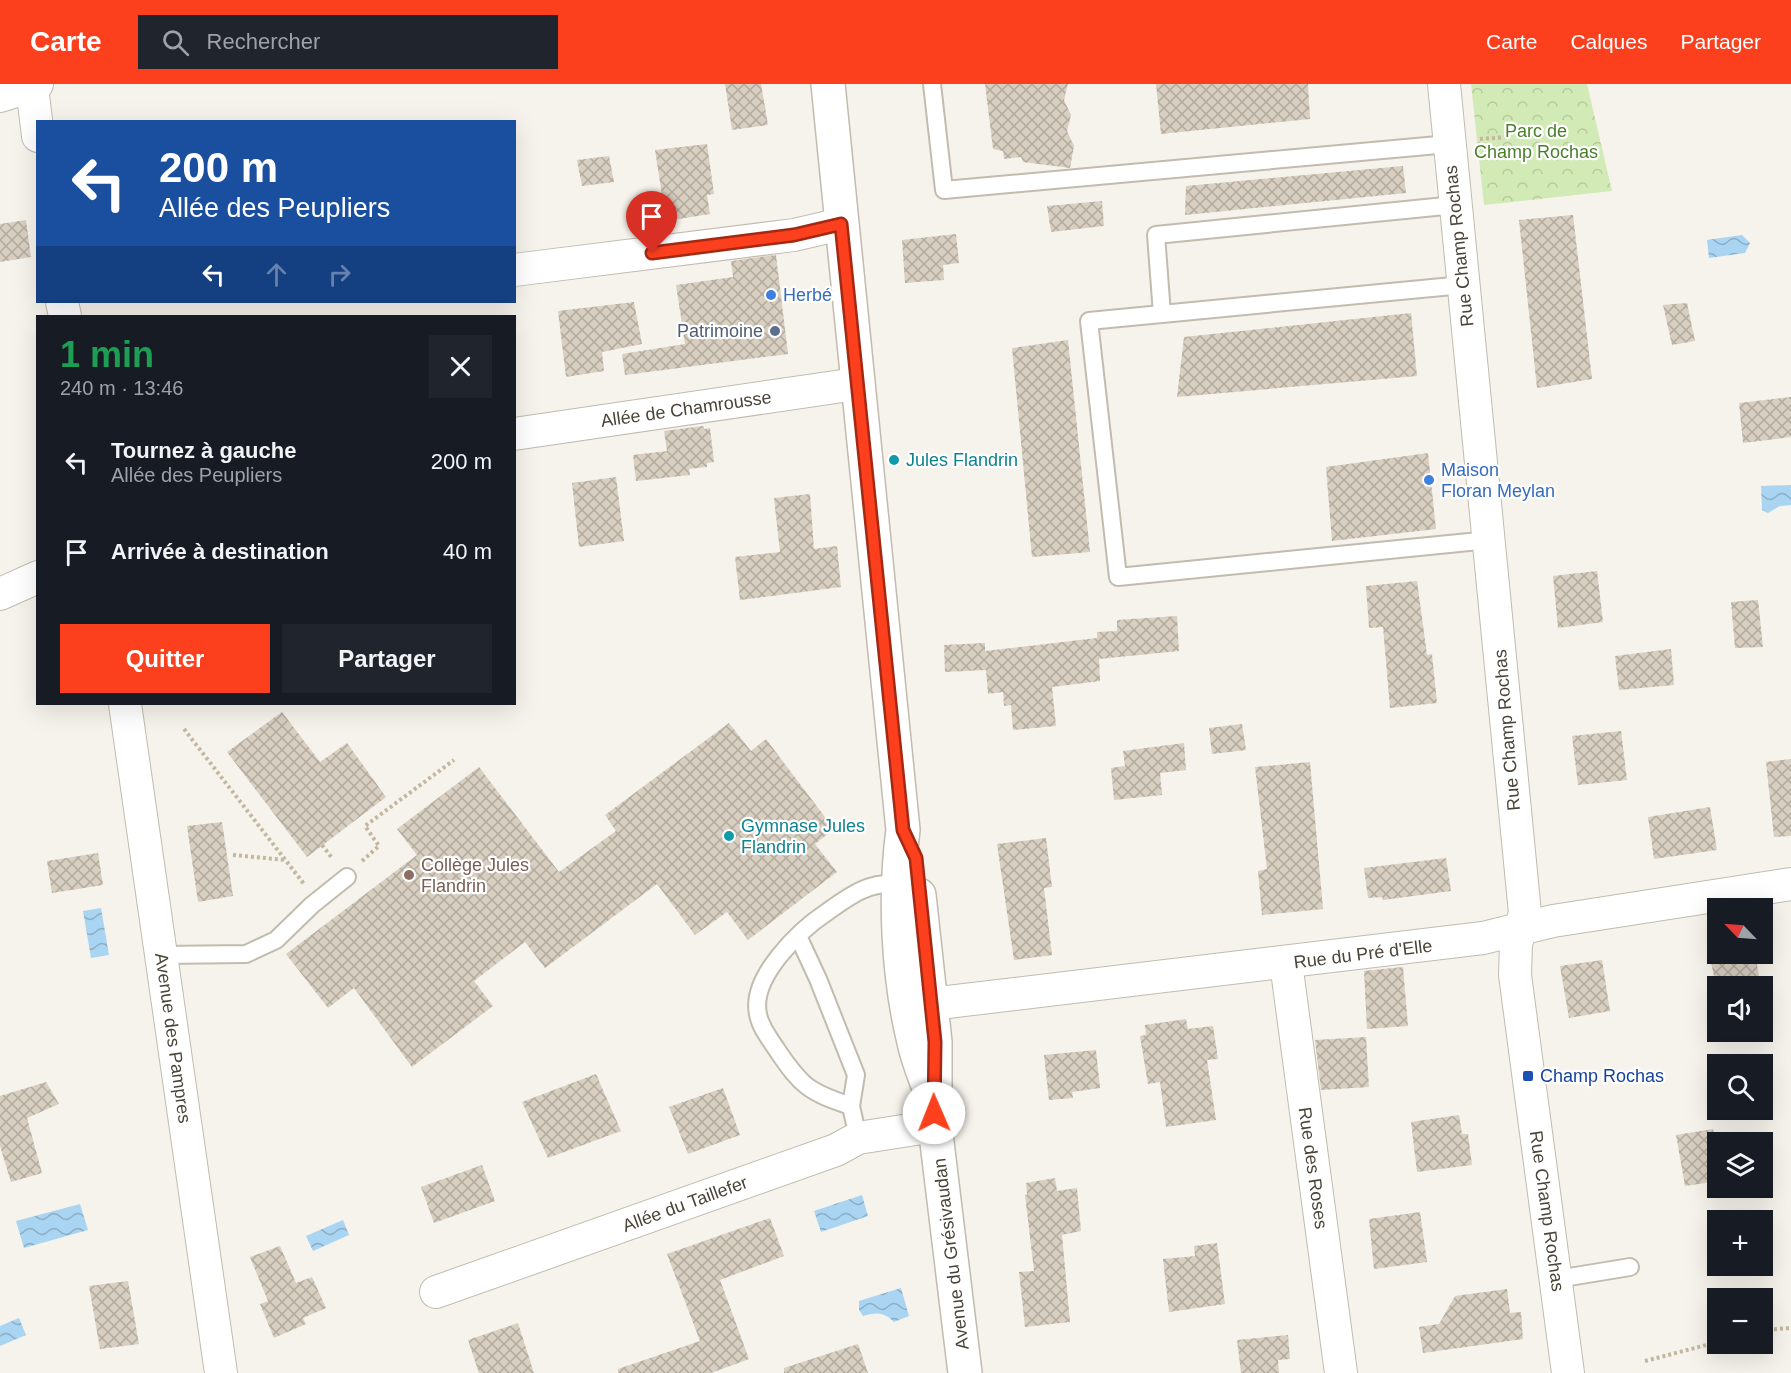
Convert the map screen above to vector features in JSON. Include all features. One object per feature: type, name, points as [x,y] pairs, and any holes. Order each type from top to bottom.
[{"type":"street","name":"Avenue du Grésivaudan","points":[[828,84],[856,384],[903,830],[916,858],[908,885],[904,976],[914,1043],[934,1113]]},
{"type":"street","name":"Rue Champ Rochas","points":[[1444,84],[1525,913],[1519,928],[1516,985],[1568,1373]]},
{"type":"street","points":[[0,96],[34,86],[37,120]]},
{"type":"street","points":[[516,270],[794,235],[841,224]]},
{"type":"street","name":"Allée de Chamrousse","points":[[516,434],[856,384]]},
{"type":"street","points":[[0,594],[36,578]]},
{"type":"street","name":"Avenue des Pampres","points":[[125,705],[221,1373]]},
{"type":"street","name":"Rue du Pré d'Elle","points":[[931,1004],[1483,938],[1519,928],[1791,884]]},
{"type":"street","name":"Avenue du Grésivaudan","points":[[908,885],[931,1004],[935,1042],[934,1113],[965,1373]]},
{"type":"street","name":"Rue des Roses","points":[[1286,963],[1341,1373]]},
{"type":"street","name":"Allée du Taillefer","points":[[436,1292],[836,1150],[858,1138],[934,1113]]},
{"type":"lane","points":[[932,84],[944,190],[1449,144]]},
{"type":"lane","points":[[1162,314],[1156,235],[1455,205]]},
{"type":"lane","points":[[1463,285],[1089,321],[1118,577],[1489,540]]},
{"type":"lane","points":[[161,955],[246,954],[276,940],[312,905],[347,876]]},
{"type":"lane","points":[[851,1106],[813,1093],[794,1075],[764,1030],[757,1013],[759,992],[780,953],[818,918],[862,887],[908,885]]},
{"type":"lane","points":[[798,936],[818,978],[856,1075],[851,1106],[858,1138]]},
{"type":"lane","points":[[1557,1279],[1630,1267]]},
{"type":"path","points":[[1483,139],[1508,137]]},
{"type":"path","points":[[184,729],[306,887],[347,876],[380,846],[365,826],[454,760]]},
{"type":"path","points":[[233,855],[286,860]]},
{"type":"path","points":[[1773,1329],[1791,1328]]},
{"type":"path","points":[[1645,1361],[1707,1345]]},
{"type":"green space","name":"Parc de Champ Rochas","points":[[1471,84],[1587,84],[1612,191],[1484,205]]},
{"type":"water","points":[[1742,235],[1750,243],[1745,253],[1709,258],[1707,240]]},
{"type":"water","points":[[1791,485],[1791,505],[1780,506],[1768,513],[1762,510],[1761,486]]},
{"type":"water","points":[[101,908],[109,955],[91,958],[83,911]]},
{"type":"water","points":[[862,1195],[868,1216],[821,1232],[814,1211]]},
{"type":"water","points":[[80,1204],[88,1230],[24,1248],[16,1221]]},
{"type":"water","points":[[343,1220],[349,1235],[313,1251],[306,1236]]},
{"type":"water","points":[[901,1288],[909,1316],[894,1322],[880,1314],[863,1316],[859,1310],[859,1301]]},
{"type":"water","points":[[19,1318],[26,1335],[0,1346],[0,1326]]},
{"type":"building","points":[[725,84],[761,84],[768,125],[732,130]]},
{"type":"building","points":[[985,84],[1068,84],[1064,100],[1071,115],[1067,131],[1074,146],[1070,168],[1023,162],[1021,157],[1004,159],[1003,151],[993,149]]},
{"type":"building","points":[[1156,84],[1308,84],[1310,119],[1161,134]]},
{"type":"building","points":[[707,144],[714,194],[707,195],[710,214],[666,221],[655,150]]},
{"type":"building","points":[[609,156],[614,182],[582,186],[577,160]]},
{"type":"building","points":[[1403,166],[1406,193],[1185,215],[1186,186]]},
{"type":"building","points":[[1102,201],[1104,226],[1051,232],[1047,206]]},
{"type":"building","points":[[1573,215],[1592,379],[1537,388],[1519,220]]},
{"type":"building","points":[[26,220],[31,257],[0,262],[0,224]]},
{"type":"building","points":[[956,234],[959,263],[943,265],[944,280],[905,283],[902,240]]},
{"type":"building","points":[[776,255],[788,354],[625,375],[622,354],[685,344],[676,285],[733,277],[731,261]]},
{"type":"building","points":[[634,302],[642,344],[602,352],[604,371],[566,377],[558,311]]},
{"type":"building","points":[[1687,303],[1695,341],[1672,345],[1663,305]]},
{"type":"building","points":[[1411,313],[1417,376],[1177,397],[1184,337]]},
{"type":"building","points":[[1068,340],[1090,552],[1032,557],[1012,348]]},
{"type":"building","points":[[1791,397],[1791,437],[1743,443],[1739,403]]},
{"type":"building","points":[[703,426],[704,429],[710,428],[714,462],[707,463],[707,467],[689,469],[690,475],[636,481],[633,455],[667,451],[664,431]]},
{"type":"building","points":[[1428,453],[1436,529],[1332,541],[1326,467]]},
{"type":"building","points":[[616,477],[624,541],[579,547],[572,483]]},
{"type":"building","points":[[810,494],[814,549],[837,546],[841,587],[740,600],[735,557],[780,552],[774,498]]},
{"type":"building","points":[[1597,571],[1603,622],[1558,628],[1553,576]]},
{"type":"building","points":[[1417,581],[1427,655],[1432,654],[1437,703],[1390,708],[1383,627],[1369,628],[1366,586]]},
{"type":"building","points":[[1758,600],[1763,647],[1735,648],[1731,602]]},
{"type":"building","points":[[1177,616],[1179,651],[1099,659],[1100,681],[1052,687],[1056,726],[1013,730],[1011,705],[1004,706],[1003,692],[988,694],[986,670],[945,672],[944,645],[985,643],[985,651],[1097,638],[1097,632],[1117,631],[1117,620]]},
{"type":"building","points":[[1671,649],[1674,685],[1619,690],[1615,656]]},
{"type":"building","points":[[282,712],[320,762],[347,743],[386,797],[307,857],[227,752]]},
{"type":"building","points":[[729,723],[751,751],[766,739],[834,829],[815,844],[837,872],[748,940],[727,912],[695,935],[657,884],[545,968],[525,942],[474,981],[493,1006],[412,1067],[354,988],[328,1008],[286,954],[417,855],[397,829],[479,767],[559,872],[616,831],[605,815]]},
{"type":"building","points":[[1242,724],[1246,750],[1212,754],[1209,728]]},
{"type":"building","points":[[1621,731],[1627,780],[1578,785],[1572,736]]},
{"type":"building","points":[[1184,743],[1186,770],[1160,773],[1162,795],[1114,800],[1111,768],[1125,766],[1123,751]]},
{"type":"building","points":[[1791,759],[1791,836],[1774,837],[1766,762]]},
{"type":"building","points":[[1310,762],[1323,909],[1262,915],[1258,871],[1267,869],[1255,767]]},
{"type":"building","points":[[1710,807],[1717,850],[1654,859],[1648,817]]},
{"type":"building","points":[[222,822],[233,896],[198,902],[187,826]]},
{"type":"building","points":[[1046,838],[1052,887],[1044,888],[1052,955],[1014,960],[997,844]]},
{"type":"building","points":[[98,853],[103,885],[52,893],[47,861]]},
{"type":"building","points":[[1446,858],[1451,891],[1383,900],[1382,897],[1368,898],[1364,868]]},
{"type":"building","points":[[1602,960],[1610,1011],[1569,1018],[1560,966]]},
{"type":"building","points":[[1711,964],[1757,964],[1759,976],[1714,976]]},
{"type":"building","points":[[1403,967],[1408,1026],[1367,1029],[1364,971]]},
{"type":"building","points":[[1186,1019],[1188,1029],[1213,1026],[1218,1059],[1207,1060],[1216,1120],[1166,1127],[1160,1082],[1148,1084],[1140,1036],[1146,1035],[1145,1025]]},
{"type":"building","points":[[1366,1037],[1369,1087],[1321,1090],[1315,1040]]},
{"type":"building","points":[[1096,1050],[1100,1088],[1072,1092],[1073,1098],[1049,1100],[1044,1055]]},
{"type":"building","points":[[596,1074],[621,1131],[548,1158],[522,1102]]},
{"type":"building","points":[[46,1082],[59,1104],[27,1118],[42,1173],[11,1182],[0,1146],[0,1096]]},
{"type":"building","points":[[723,1088],[740,1135],[688,1154],[669,1107]]},
{"type":"building","points":[[1459,1115],[1462,1134],[1468,1134],[1472,1165],[1417,1172],[1411,1122]]},
{"type":"building","points":[[1713,1129],[1714,1132],[1707,1132],[1707,1183],[1685,1186],[1676,1135]]},
{"type":"building","points":[[482,1165],[495,1201],[434,1223],[421,1187]]},
{"type":"building","points":[[1055,1178],[1057,1191],[1077,1188],[1081,1231],[1062,1235],[1070,1322],[1025,1327],[1019,1272],[1034,1271],[1025,1195],[1027,1195],[1026,1183]]},
{"type":"building","points":[[1420,1212],[1427,1262],[1374,1269],[1369,1219]]},
{"type":"building","points":[[770,1218],[784,1256],[720,1280],[749,1359],[711,1373],[618,1373],[618,1369],[700,1341],[667,1254]]},
{"type":"building","points":[[1217,1243],[1225,1304],[1169,1312],[1163,1259],[1195,1256],[1194,1246]]},
{"type":"building","points":[[280,1246],[296,1283],[312,1277],[326,1308],[303,1318],[306,1324],[274,1338],[260,1304],[268,1301],[250,1257]]},
{"type":"building","points":[[128,1281],[139,1344],[100,1349],[89,1286]]},
{"type":"building","points":[[1507,1289],[1510,1313],[1521,1312],[1523,1339],[1423,1353],[1419,1327],[1439,1324],[1455,1296]]},
{"type":"building","points":[[518,1323],[534,1373],[479,1373],[468,1340]]},
{"type":"building","points":[[1288,1335],[1290,1359],[1278,1360],[1279,1373],[1241,1373],[1237,1340]]},
{"type":"building","points":[[858,1344],[868,1373],[784,1373],[784,1368]]},
{"type":"place","name":"Herbé","points":[[771,295]]},
{"type":"place","name":"Patrimoine","points":[[775,331]]},
{"type":"place","name":"Jules Flandrin","points":[[894,460]]},
{"type":"place","name":"Maison Floran Meylan","points":[[1429,480]]},
{"type":"place","name":"Gymnase Jules Flandrin","points":[[729,836]]},
{"type":"place","name":"Collège Jules Flandrin","points":[[409,875]]},
{"type":"place","name":"Champ Rochas","points":[[1528,1076]]},
{"type":"route","points":[[652,253],[794,235],[841,224],[903,830],[916,858],[935,1042],[934,1113]]}]
